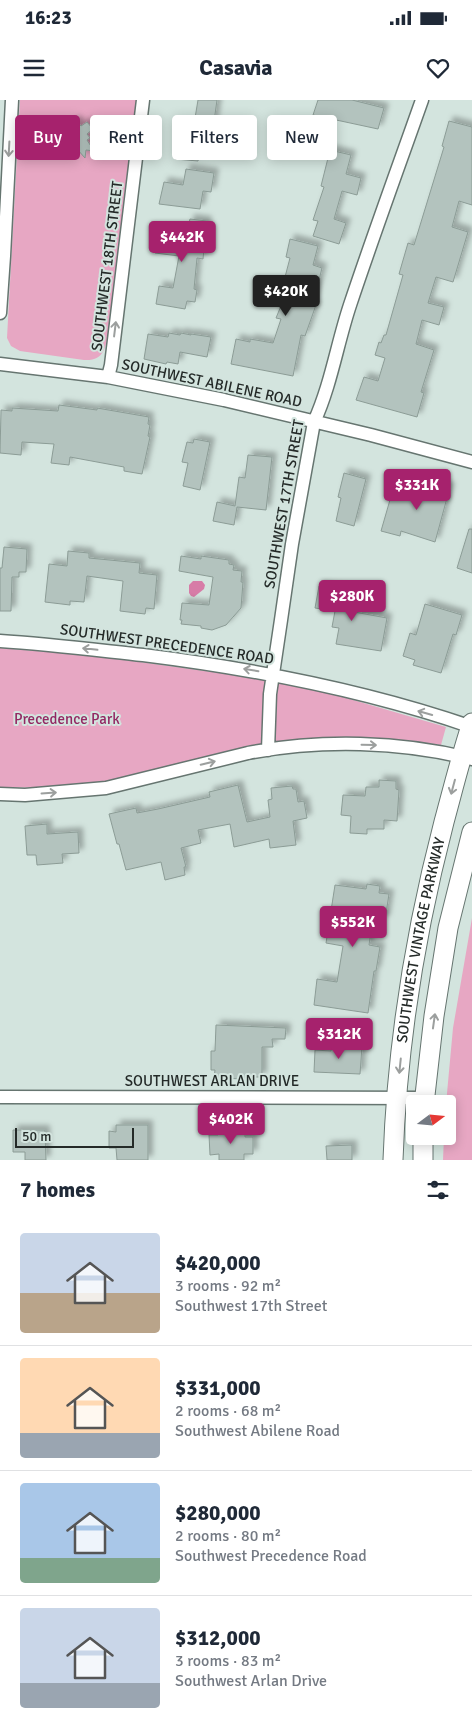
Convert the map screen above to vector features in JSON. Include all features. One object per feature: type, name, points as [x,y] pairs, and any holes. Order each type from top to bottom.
[{"type":"street","points":[[0,313],[12,100]]},
{"type":"street","name":"SOUTHWEST 18TH STREET","points":[[108,377],[144,100]]},
{"type":"street","name":"SOUTHWEST 17TH STREET","points":[[268,750],[273,674],[292,544],[314,422],[322,405],[356,289],[387,196],[422,100]]},
{"type":"street","name":"SOUTHWEST ABILENE ROAD","points":[[0,364],[108,377],[224,400],[371,435],[472,462]]},
{"type":"street","name":"SOUTHWEST PRECEDENCE ROAD","points":[[0,641],[198,662],[273,674],[360,693],[472,726]]},
{"type":"street","name":"SOUTHWEST VINTAGE PARKWAY","points":[[393,1160],[396,1098],[404,1018],[416,943],[430,877],[467,758],[472,726]]},
{"type":"street","points":[[0,794],[25,795],[106,788],[268,750],[318,746],[378,745],[413,747],[467,758]]},
{"type":"street","name":"SOUTHWEST VINTAGE PARKWAY","points":[[425,1095],[434,1016],[448,928],[472,832]]},
{"type":"street","name":"SOUTHWEST ARLAN DRIVE","points":[[0,1097],[406,1099]]},
{"type":"street","points":[[423,1145],[423,1160]]},
{"type":"green space","points":[[20,100],[138,100],[136,115],[90,115],[90,160],[130,160],[109,331],[103,352],[91,360],[20,351],[11,346],[7,338],[17,160],[80,160],[80,115],[19,115]]},
{"type":"green space","name":"Precedence Park","points":[[0,648],[96,656],[263,679],[336,695],[446,727],[441,745],[366,738],[289,741],[240,748],[144,774],[108,781],[54,787],[0,787]]},
{"type":"green space","points":[[472,918],[472,1160],[443,1160],[444,1145],[456,1145],[456,1095],[447,1095],[453,1028]]},
{"type":"shaded area","points":[[193,581],[202,581],[205,585],[204,589],[194,597],[189,593],[189,585]]},
{"type":"building","points":[[198,100],[217,100],[215,115],[196,115]]},
{"type":"building","points":[[318,100],[352,100],[384,108],[378,129],[337,120],[337,115],[313,115]]},
{"type":"building","points":[[449,121],[472,127],[472,205],[459,201],[452,227],[468,232],[453,282],[436,277],[428,303],[444,307],[439,325],[422,320],[416,344],[434,350],[421,392],[424,393],[417,417],[356,400],[364,377],[378,381],[385,358],[375,355],[379,342],[381,343],[384,335],[386,335],[403,275],[399,274],[408,243],[414,245],[444,147],[442,146]]},
{"type":"building","points":[[87,122],[90,126],[90,132],[87,134],[90,138],[87,140],[90,145],[90,150],[86,150],[85,158],[80,152],[80,125]]},
{"type":"building","points":[[337,152],[351,155],[346,174],[361,178],[357,195],[342,191],[334,219],[346,223],[339,244],[313,236],[318,221],[313,220],[324,187],[321,186],[328,160],[337,160]]},
{"type":"building","points":[[186,169],[214,173],[211,192],[203,191],[200,209],[159,204],[164,182],[183,185]]},
{"type":"building","points":[[190,219],[207,221],[203,259],[197,258],[194,289],[197,290],[195,302],[187,301],[185,309],[156,304],[159,286],[173,288],[179,256],[155,253],[159,231],[186,234]]},
{"type":"building","points":[[290,239],[318,246],[313,265],[322,268],[313,304],[316,305],[305,336],[301,335],[293,376],[231,364],[236,339],[250,342],[250,339],[273,343],[281,319],[276,318],[292,279],[285,277],[290,258],[286,257]]},
{"type":"building","points":[[169,333],[211,337],[207,357],[180,352],[178,364],[167,362],[166,364],[144,359],[148,334],[168,337]]},
{"type":"building","points":[[59,405],[97,410],[97,408],[149,417],[148,436],[150,437],[142,474],[124,471],[124,467],[70,457],[69,465],[51,463],[54,444],[22,442],[21,455],[0,453],[1,410],[12,411],[12,408],[58,411]]},
{"type":"building","points":[[194,439],[210,442],[200,490],[183,486],[188,463],[182,462],[187,442],[193,443]]},
{"type":"building","points":[[248,455],[272,457],[266,510],[237,507],[234,525],[213,521],[217,502],[235,506],[239,477],[245,478]]},
{"type":"building","points":[[344,473],[366,479],[354,526],[336,521],[341,498],[338,497]]},
{"type":"building","points":[[430,481],[450,487],[435,542],[401,531],[400,536],[381,531],[394,486],[417,495],[421,482],[429,485]]},
{"type":"building","points":[[469,529],[472,529],[472,573],[457,568]]},
{"type":"building","points":[[4,547],[27,549],[26,572],[19,572],[19,577],[12,577],[11,611],[0,611],[0,568],[2,568]]},
{"type":"building","points":[[68,551],[89,553],[89,558],[140,563],[139,573],[157,575],[154,609],[146,608],[145,614],[120,611],[123,581],[87,576],[84,602],[70,601],[70,605],[45,602],[49,564],[67,566]]},
{"type":"building","points":[[181,556],[201,559],[201,556],[229,560],[229,564],[234,565],[233,570],[242,571],[241,608],[226,625],[212,630],[201,628],[201,626],[181,624],[182,603],[209,605],[213,577],[179,571]]},
{"type":"building","points":[[319,586],[346,591],[343,610],[387,618],[381,651],[336,644],[339,628],[332,627],[335,611],[315,608]]},
{"type":"building","points":[[425,604],[462,615],[456,635],[453,634],[441,673],[413,665],[415,660],[403,656],[410,633],[416,635]]},
{"type":"building","points":[[379,780],[396,781],[396,789],[399,790],[397,821],[384,820],[384,829],[367,829],[367,834],[350,833],[351,816],[341,815],[343,795],[365,796],[366,787],[379,787]]},
{"type":"building","points":[[238,785],[247,822],[270,817],[268,800],[272,799],[271,788],[292,786],[293,789],[296,789],[298,802],[304,801],[307,818],[293,821],[296,845],[270,848],[269,839],[234,847],[230,824],[198,830],[201,843],[181,848],[186,867],[184,867],[185,875],[165,880],[161,862],[126,870],[109,814],[136,808],[137,813],[158,809],[210,797],[209,792]]},
{"type":"building","points":[[47,824],[47,834],[78,832],[79,853],[62,854],[63,863],[37,865],[36,855],[27,855],[25,826]]},
{"type":"building","points":[[367,884],[380,886],[379,893],[389,894],[385,920],[373,919],[369,945],[380,947],[376,971],[374,971],[368,1013],[314,1005],[317,979],[337,982],[343,946],[326,943],[335,885],[366,889]]},
{"type":"building","points":[[216,1025],[286,1028],[285,1039],[272,1039],[273,1047],[262,1047],[262,1077],[247,1077],[247,1079],[214,1078],[215,1070],[211,1070],[211,1051],[215,1051]]},
{"type":"building","points":[[331,1046],[362,1047],[360,1074],[314,1072],[315,1050],[331,1051]]},
{"type":"building","points":[[116,1125],[148,1125],[148,1160],[117,1160],[116,1148],[109,1148],[109,1131],[116,1132]]},
{"type":"building","points":[[13,1130],[45,1130],[46,1160],[25,1160],[25,1152],[13,1152]]},
{"type":"building","points":[[218,1131],[245,1131],[245,1137],[253,1137],[253,1154],[244,1154],[244,1160],[219,1160],[219,1154],[210,1155],[209,1135],[218,1135]]},
{"type":"building","points":[[352,1145],[352,1160],[327,1160],[326,1146]]}]
